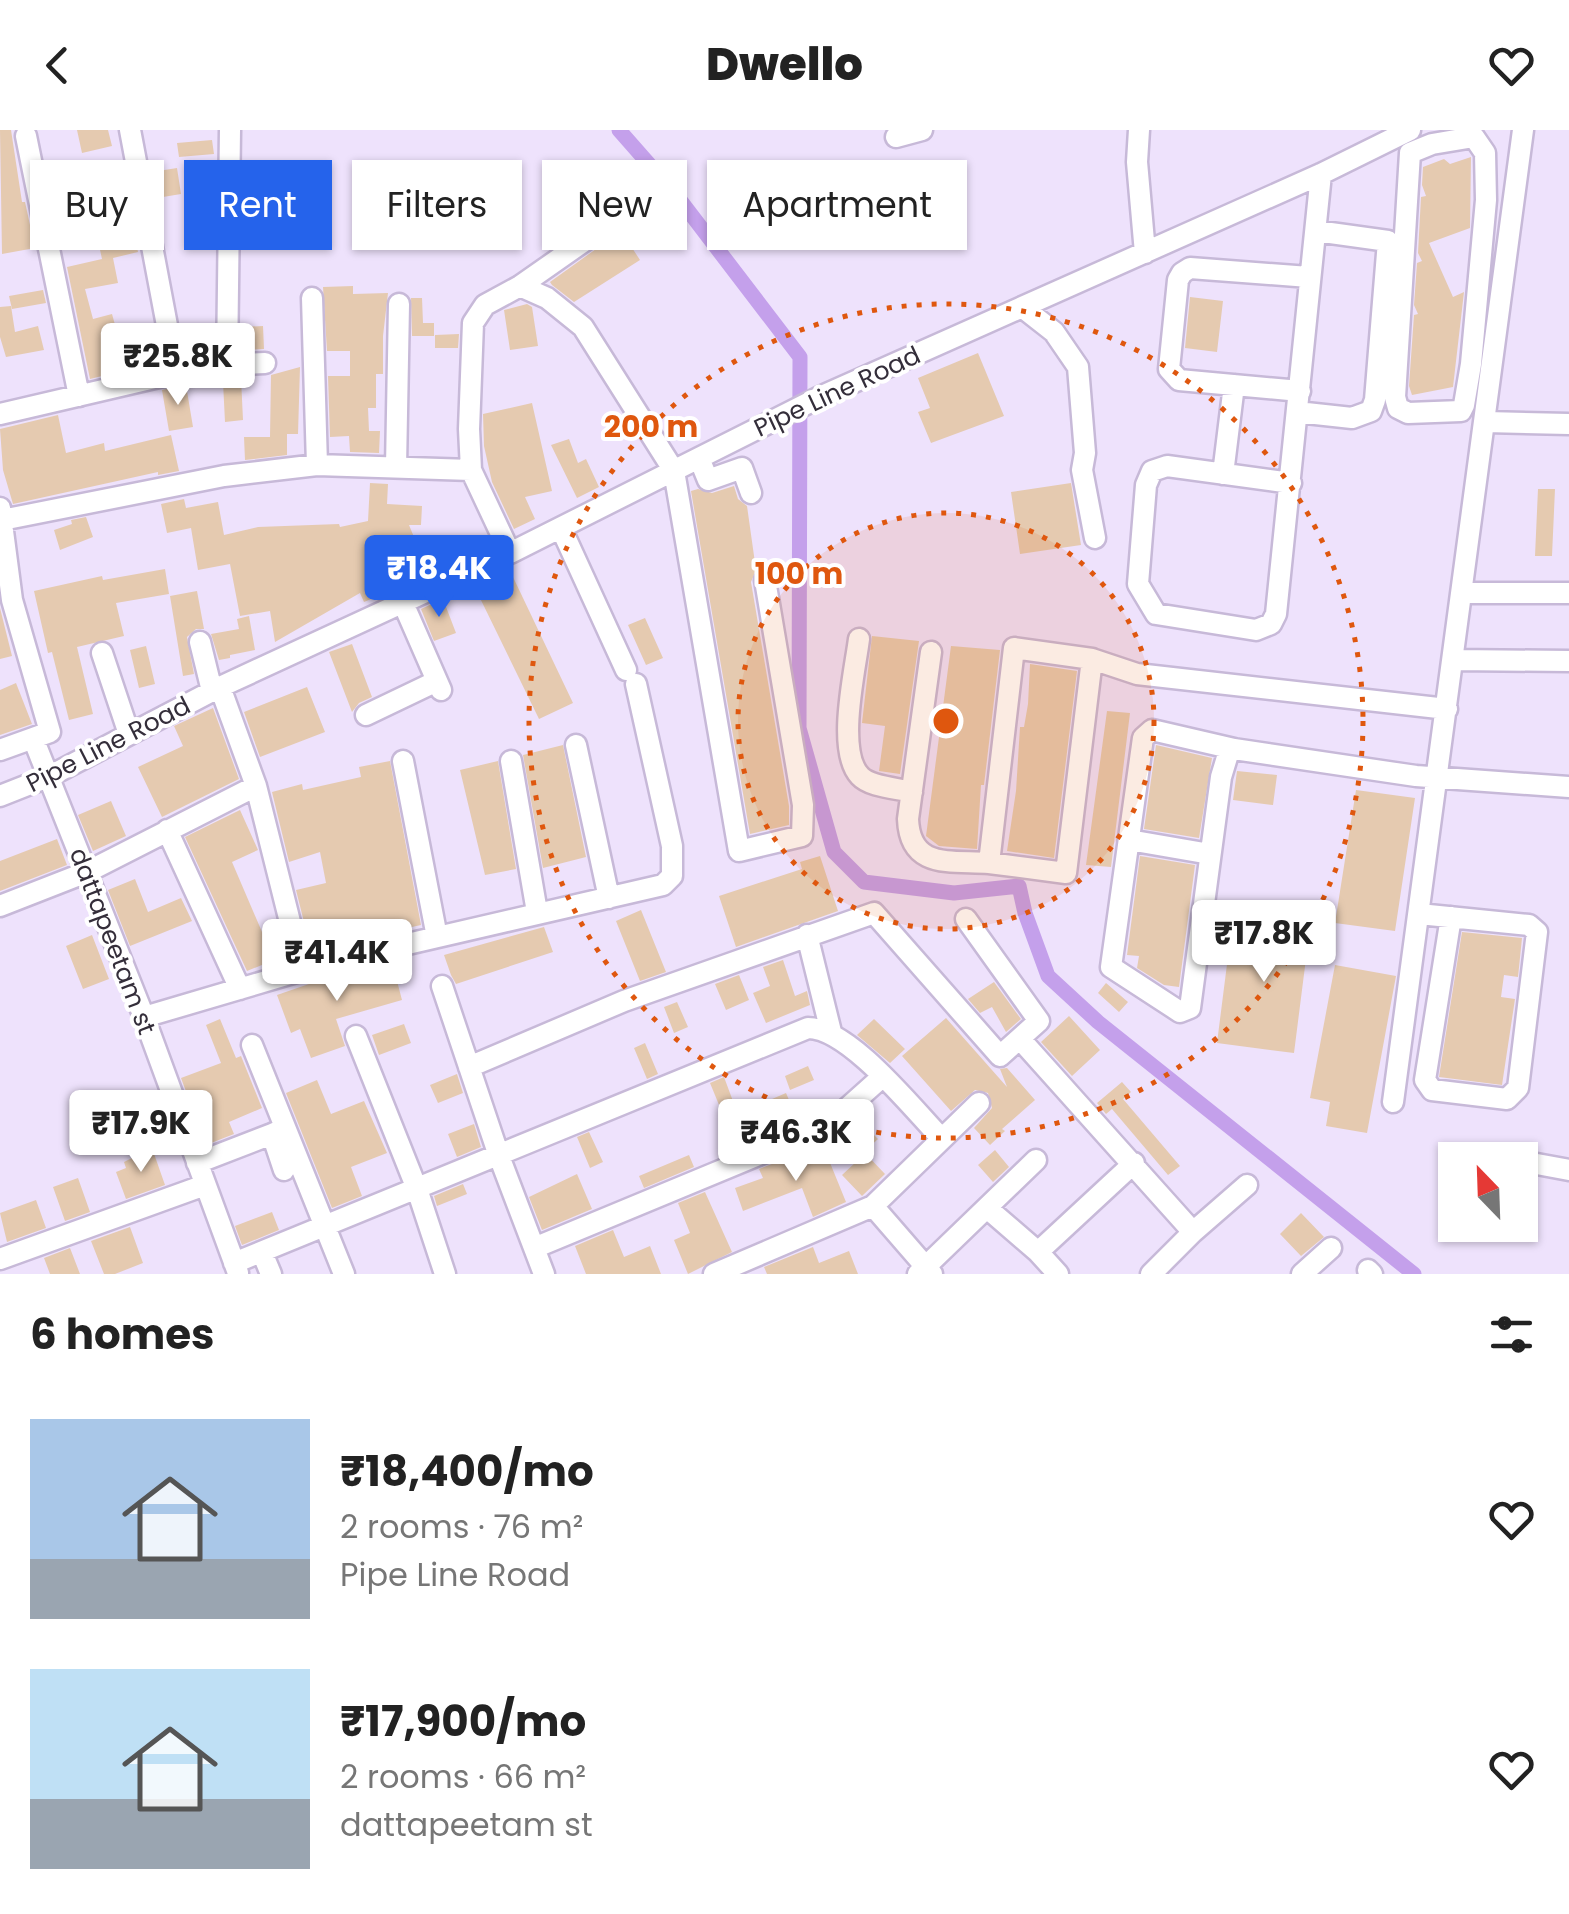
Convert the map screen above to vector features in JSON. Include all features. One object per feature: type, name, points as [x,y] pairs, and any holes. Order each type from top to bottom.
[{"type":"street","points":[[130,130],[176,373]]},
{"type":"street","points":[[227,365],[230,130]]},
{"type":"street","points":[[896,137],[922,130]]},
{"type":"street","points":[[1138,130],[1145,253]]},
{"type":"street","name":"Pipe Line Road","points":[[0,796],[48,777],[216,688],[510,553],[820,396],[1030,313],[1145,253],[1410,130]]},
{"type":"street","points":[[1393,1102],[1523,130]]},
{"type":"street","points":[[26,136],[80,396]]},
{"type":"street","points":[[1474,137],[1485,153],[1486,200],[1472,364],[1460,411],[1408,413],[1398,408],[1395,397],[1410,153],[1432,144],[1474,137]]},
{"type":"street","points":[[1291,483],[1168,466],[1152,471],[1146,485],[1138,584],[1156,614],[1256,630],[1271,624],[1276,614],[1291,483],[1321,174]]},
{"type":"street","points":[[1486,200],[1514,202]]},
{"type":"street","points":[[1309,277],[1190,268],[1182,272],[1169,369],[1172,376],[1179,380],[1234,384],[1361,417],[1371,412],[1388,241],[1316,231]]},
{"type":"street","points":[[510,553],[471,470],[473,322],[484,305],[520,286],[571,250]]},
{"type":"street","points":[[520,286],[547,298],[583,327],[674,471],[739,851],[802,836],[803,832],[803,805],[764,580]]},
{"type":"street","points":[[312,298],[316,465]]},
{"type":"street","points":[[396,467],[399,304]]},
{"type":"street","points":[[1030,313],[1054,332],[1078,367],[1085,452],[1082,470],[1095,538]]},
{"type":"street","points":[[0,414],[176,373],[265,363]]},
{"type":"street","points":[[1472,364],[1493,367]]},
{"type":"street","points":[[1223,474],[1234,384]]},
{"type":"street","points":[[1486,422],[1569,424]]},
{"type":"street","points":[[716,449],[727,474],[746,470],[751,493]]},
{"type":"street","points":[[0,750],[41,735],[6,600],[1,514],[224,476],[316,465],[471,470]]},
{"type":"street","points":[[144,1017],[302,970],[663,885],[672,876],[674,865],[631,677],[561,528]]},
{"type":"street","points":[[1463,593],[1569,593]]},
{"type":"street","points":[[366,714],[439,686],[403,603]]},
{"type":"street","points":[[858,639],[848,733],[855,768],[866,781],[912,792]]},
{"type":"street","points":[[200,642],[256,786],[302,970]]},
{"type":"street","points":[[990,863],[1014,648],[1092,659],[1137,674],[1447,708]]},
{"type":"street","points":[[931,652],[908,830],[911,843],[927,858],[1066,873],[1092,659]]},
{"type":"street","points":[[102,653],[129,734]]},
{"type":"street","points":[[1454,660],[1569,661]]},
{"type":"street","points":[[1234,749],[1228,754],[1221,776],[1190,1008],[1180,1012],[1111,967],[1143,738],[1148,730],[1234,749],[1438,779],[1569,787]]},
{"type":"street","name":"dattapeetam st","points":[[41,735],[48,777],[144,1017],[236,1268]]},
{"type":"street","points":[[576,745],[609,898]]},
{"type":"street","points":[[403,761],[437,937]]},
{"type":"street","points":[[510,761],[537,912]]},
{"type":"street","points":[[0,906],[86,872],[256,786]]},
{"type":"street","points":[[167,830],[240,989]]},
{"type":"street","points":[[1128,840],[1210,854]]},
{"type":"street","points":[[469,1066],[624,1002],[874,913],[1000,1056],[1040,1021],[966,919]]},
{"type":"street","points":[[1419,914],[1528,924],[1537,932],[1518,1088],[1507,1099],[1432,1090],[1425,1080],[1451,917]]},
{"type":"street","points":[[807,935],[831,1032]]},
{"type":"street","points":[[442,986],[499,1156],[544,1274]]},
{"type":"street","points":[[236,1268],[326,1226],[808,1028],[831,1032],[942,1139]]},
{"type":"street","points":[[356,1036],[417,1189],[445,1274]]},
{"type":"street","points":[[1020,1039],[1193,1232]]},
{"type":"street","points":[[252,1044],[278,1131],[284,1170]]},
{"type":"street","points":[[534,1248],[826,1128],[882,1077]]},
{"type":"street","points":[[721,1272],[873,1206],[978,1103]]},
{"type":"street","points":[[198,1164],[278,1131]]},
{"type":"street","points":[[278,1131],[326,1226],[344,1274]]},
{"type":"street","points":[[873,1206],[925,1271],[1036,1160]]},
{"type":"street","points":[[1038,1252],[1134,1162]]},
{"type":"street","points":[[1538,1164],[1569,1170]]},
{"type":"street","points":[[0,1259],[205,1184]]},
{"type":"street","points":[[1150,1274],[1247,1186]]},
{"type":"street","points":[[987,1208],[1058,1274]]},
{"type":"street","points":[[1302,1274],[1331,1248]]},
{"type":"building","points":[[0,130],[11,130],[22,202],[30,225],[30,249],[2,254]]},
{"type":"building","points":[[77,130],[108,130],[112,146],[82,153]]},
{"type":"building","points":[[212,140],[214,154],[179,157],[177,143]]},
{"type":"building","points":[[1471,157],[1470,228],[1429,243],[1453,297],[1464,292],[1453,387],[1412,395],[1409,386],[1414,315],[1418,314],[1414,305],[1417,263],[1422,261],[1418,253],[1421,197],[1426,196],[1423,167],[1444,159],[1450,164]]},
{"type":"building","points":[[177,168],[181,194],[164,197],[164,170]]},
{"type":"building","points":[[100,250],[138,250],[113,258],[118,283],[85,289],[93,319],[112,314],[119,339],[106,343],[114,373],[90,379],[67,267],[102,259]]},
{"type":"building","points":[[595,250],[633,250],[640,260],[574,302],[550,282]]},
{"type":"building","points":[[353,286],[353,294],[388,293],[383,374],[376,374],[376,408],[368,408],[369,431],[380,431],[379,453],[350,452],[349,436],[330,437],[328,376],[350,376],[350,351],[327,351],[323,287]]},
{"type":"building","points":[[43,290],[46,303],[12,309],[9,296]]},
{"type":"building","points":[[1190,297],[1223,301],[1217,352],[1185,348]]},
{"type":"building","points":[[411,298],[422,298],[423,323],[434,323],[434,336],[412,336]]},
{"type":"building","points":[[527,304],[532,307],[538,346],[510,350],[504,310]]},
{"type":"building","points":[[11,306],[15,332],[38,326],[44,350],[6,357],[0,337],[0,307]]},
{"type":"building","points":[[263,326],[264,349],[241,350],[241,327]]},
{"type":"building","points":[[459,334],[458,348],[435,348],[435,335]]},
{"type":"building","points":[[978,353],[1004,416],[931,443],[918,412],[930,408],[918,378]]},
{"type":"building","points":[[300,367],[298,434],[287,434],[287,455],[245,460],[244,437],[270,437],[271,375]]},
{"type":"building","points":[[241,378],[243,420],[225,422],[223,382]]},
{"type":"building","points":[[186,385],[193,427],[169,431],[162,390]]},
{"type":"building","points":[[532,403],[552,491],[525,497],[535,519],[514,529],[492,482],[484,446],[483,414]]},
{"type":"building","points":[[58,415],[66,453],[104,443],[105,451],[171,435],[179,471],[158,472],[13,504],[3,470],[0,429]]},
{"type":"building","points":[[569,439],[578,463],[586,459],[599,487],[577,498],[551,445]]},
{"type":"building","points":[[370,483],[388,484],[387,504],[422,506],[421,525],[409,525],[421,554],[459,537],[465,551],[402,573],[405,580],[364,602],[360,593],[275,642],[270,611],[240,616],[230,564],[198,570],[191,528],[167,533],[161,504],[184,499],[186,508],[218,502],[224,535],[258,527],[340,527],[368,521]]},
{"type":"building","points":[[1071,483],[1081,545],[1020,554],[1011,492]]},
{"type":"building","points":[[734,486],[738,499],[747,506],[756,570],[751,582],[789,806],[789,825],[750,834],[691,491],[712,493]]},
{"type":"building","points":[[1538,489],[1555,489],[1552,556],[1535,556]]},
{"type":"building","points":[[86,517],[93,537],[60,550],[54,530]]},
{"type":"building","points":[[165,569],[169,594],[116,603],[124,636],[77,647],[93,714],[69,720],[34,591],[102,576],[103,580]]},
{"type":"building","points":[[513,577],[573,703],[539,719],[478,594]]},
{"type":"building","points":[[197,591],[204,629],[196,629],[187,637],[194,674],[183,676],[170,596]]},
{"type":"building","points":[[443,599],[456,633],[434,641],[421,609]]},
{"type":"building","points":[[0,608],[12,656],[0,659]]},
{"type":"building","points":[[249,616],[255,650],[219,660],[211,634],[239,629],[237,619]]},
{"type":"building","points":[[645,618],[663,658],[646,665],[628,625]]},
{"type":"building","points":[[872,636],[919,641],[900,774],[879,771],[885,726],[862,723]]},
{"type":"building","points":[[352,644],[372,697],[352,712],[329,652]]},
{"type":"building","points":[[146,646],[155,684],[139,688],[130,650]]},
{"type":"building","points":[[951,646],[1000,650],[981,785],[977,849],[939,846],[926,836]]},
{"type":"building","points":[[1030,664],[1077,671],[1054,858],[1007,851]]},
{"type":"building","points":[[16,683],[32,724],[0,735],[0,690]]},
{"type":"building","points":[[307,687],[325,732],[260,757],[244,712]]},
{"type":"building","points":[[213,708],[239,779],[162,817],[138,767],[183,746],[174,726]]},
{"type":"building","points":[[1107,711],[1130,713],[1111,867],[1086,865]]},
{"type":"building","points":[[563,745],[586,857],[543,868],[523,755]]},
{"type":"building","points":[[1156,745],[1212,758],[1199,838],[1144,829]]},
{"type":"building","points":[[390,761],[421,925],[339,943],[336,927],[307,934],[296,890],[326,883],[320,852],[289,862],[272,792],[302,784],[303,790],[361,777],[359,767]]},
{"type":"building","points":[[498,761],[516,869],[485,875],[460,770]]},
{"type":"building","points":[[1237,771],[1277,775],[1273,805],[1233,800]]},
{"type":"building","points":[[1356,790],[1415,798],[1395,931],[1335,923]]},
{"type":"building","points":[[111,801],[126,836],[93,851],[78,815]]},
{"type":"building","points":[[240,810],[258,850],[232,862],[274,960],[247,971],[185,837]]},
{"type":"building","points":[[57,839],[67,865],[0,891],[0,861]]},
{"type":"building","points":[[820,856],[838,911],[736,947],[719,896],[802,869],[800,862]]},
{"type":"building","points":[[1140,856],[1195,865],[1179,987],[1164,985],[1137,968],[1139,956],[1127,955]]},
{"type":"building","points":[[135,879],[148,912],[181,898],[192,921],[130,946],[108,890]]},
{"type":"building","points":[[641,910],[666,972],[640,981],[616,921]]},
{"type":"building","points":[[1233,917],[1310,927],[1294,1053],[1217,1043]]},
{"type":"building","points":[[544,927],[553,952],[456,984],[444,955]]},
{"type":"building","points":[[1462,932],[1522,938],[1518,977],[1504,975],[1501,997],[1515,999],[1502,1085],[1439,1077]]},
{"type":"building","points":[[92,935],[109,979],[83,989],[66,946]]},
{"type":"building","points":[[783,960],[795,996],[807,991],[810,1005],[766,1023],[753,993],[770,986],[763,967]]},
{"type":"building","points":[[392,962],[402,1000],[336,1019],[345,1046],[311,1058],[300,1029],[291,1033],[277,995],[338,974]]},
{"type":"building","points":[[1335,965],[1396,976],[1367,1133],[1326,1126],[1330,1102],[1310,1098]]},
{"type":"building","points":[[739,975],[749,1000],[726,1010],[715,984]]},
{"type":"building","points":[[994,982],[1021,1019],[1006,1032],[992,1007],[980,1013],[968,999]]},
{"type":"building","points":[[1106,983],[1128,1002],[1119,1012],[1098,993]]},
{"type":"building","points":[[677,1002],[688,1027],[674,1033],[664,1007]]},
{"type":"building","points":[[1069,1016],[1100,1050],[1072,1076],[1041,1042]]},
{"type":"building","points":[[946,1018],[1007,1087],[1000,1069],[1007,1068],[1035,1100],[990,1145],[974,1128],[992,1108],[988,1093],[975,1090],[951,1111],[902,1056]]},
{"type":"building","points":[[220,1019],[236,1058],[241,1056],[262,1108],[229,1122],[234,1134],[206,1145],[181,1078],[221,1063],[206,1025]]},
{"type":"building","points":[[874,1019],[905,1049],[890,1063],[857,1035]]},
{"type":"building","points":[[404,1024],[411,1043],[379,1055],[372,1035]]},
{"type":"building","points":[[645,1043],[658,1074],[647,1079],[634,1048]]},
{"type":"building","points":[[808,1066],[814,1080],[790,1090],[785,1076]]},
{"type":"building","points":[[457,1074],[463,1093],[438,1103],[430,1085]]},
{"type":"building","points":[[724,1077],[737,1112],[724,1117],[710,1083]]},
{"type":"building","points":[[317,1080],[331,1114],[364,1101],[387,1153],[351,1167],[362,1196],[332,1208],[286,1093]]},
{"type":"building","points":[[1122,1082],[1131,1092],[1123,1099],[1180,1166],[1168,1175],[1112,1109],[1106,1114],[1097,1103]]},
{"type":"building","points":[[786,1093],[799,1123],[777,1132],[765,1102]]},
{"type":"building","points":[[857,1118],[878,1139],[864,1152],[885,1174],[862,1196],[842,1175],[857,1161],[835,1139]]},
{"type":"building","points":[[474,1124],[481,1147],[457,1157],[448,1134]]},
{"type":"building","points":[[589,1132],[603,1162],[590,1168],[577,1137]]},
{"type":"building","points":[[152,1148],[165,1185],[126,1199],[116,1172],[126,1168],[124,1162]]},
{"type":"building","points":[[824,1148],[846,1202],[813,1217],[802,1188],[743,1211],[735,1188],[763,1178],[759,1169]]},
{"type":"building","points":[[995,1150],[1009,1167],[993,1182],[978,1165]]},
{"type":"building","points":[[689,1155],[694,1167],[644,1188],[639,1176]]},
{"type":"building","points":[[577,1174],[592,1209],[542,1230],[529,1197]]},
{"type":"building","points":[[78,1178],[90,1212],[65,1221],[53,1187]]},
{"type":"building","points":[[463,1184],[467,1194],[437,1206],[434,1196]]},
{"type":"building","points":[[705,1192],[732,1252],[688,1274],[674,1240],[690,1233],[678,1203]]},
{"type":"building","points":[[36,1200],[46,1228],[7,1242],[0,1213]]},
{"type":"building","points":[[272,1212],[279,1230],[242,1245],[235,1226]]},
{"type":"building","points":[[1301,1213],[1324,1237],[1301,1256],[1280,1234]]},
{"type":"building","points":[[130,1227],[143,1263],[104,1274],[91,1241]]},
{"type":"building","points":[[613,1230],[624,1257],[650,1246],[661,1274],[586,1274],[575,1246]]},
{"type":"building","points":[[813,1247],[819,1263],[849,1251],[858,1274],[767,1274],[764,1267]]},
{"type":"building","points":[[70,1248],[80,1274],[50,1274],[44,1258]]},
{"type":"waterway","points":[[619,130],[677,196],[800,357],[799,728],[834,852],[864,882],[954,893],[1019,886],[1048,976],[1098,1022],[1414,1274]]}]
